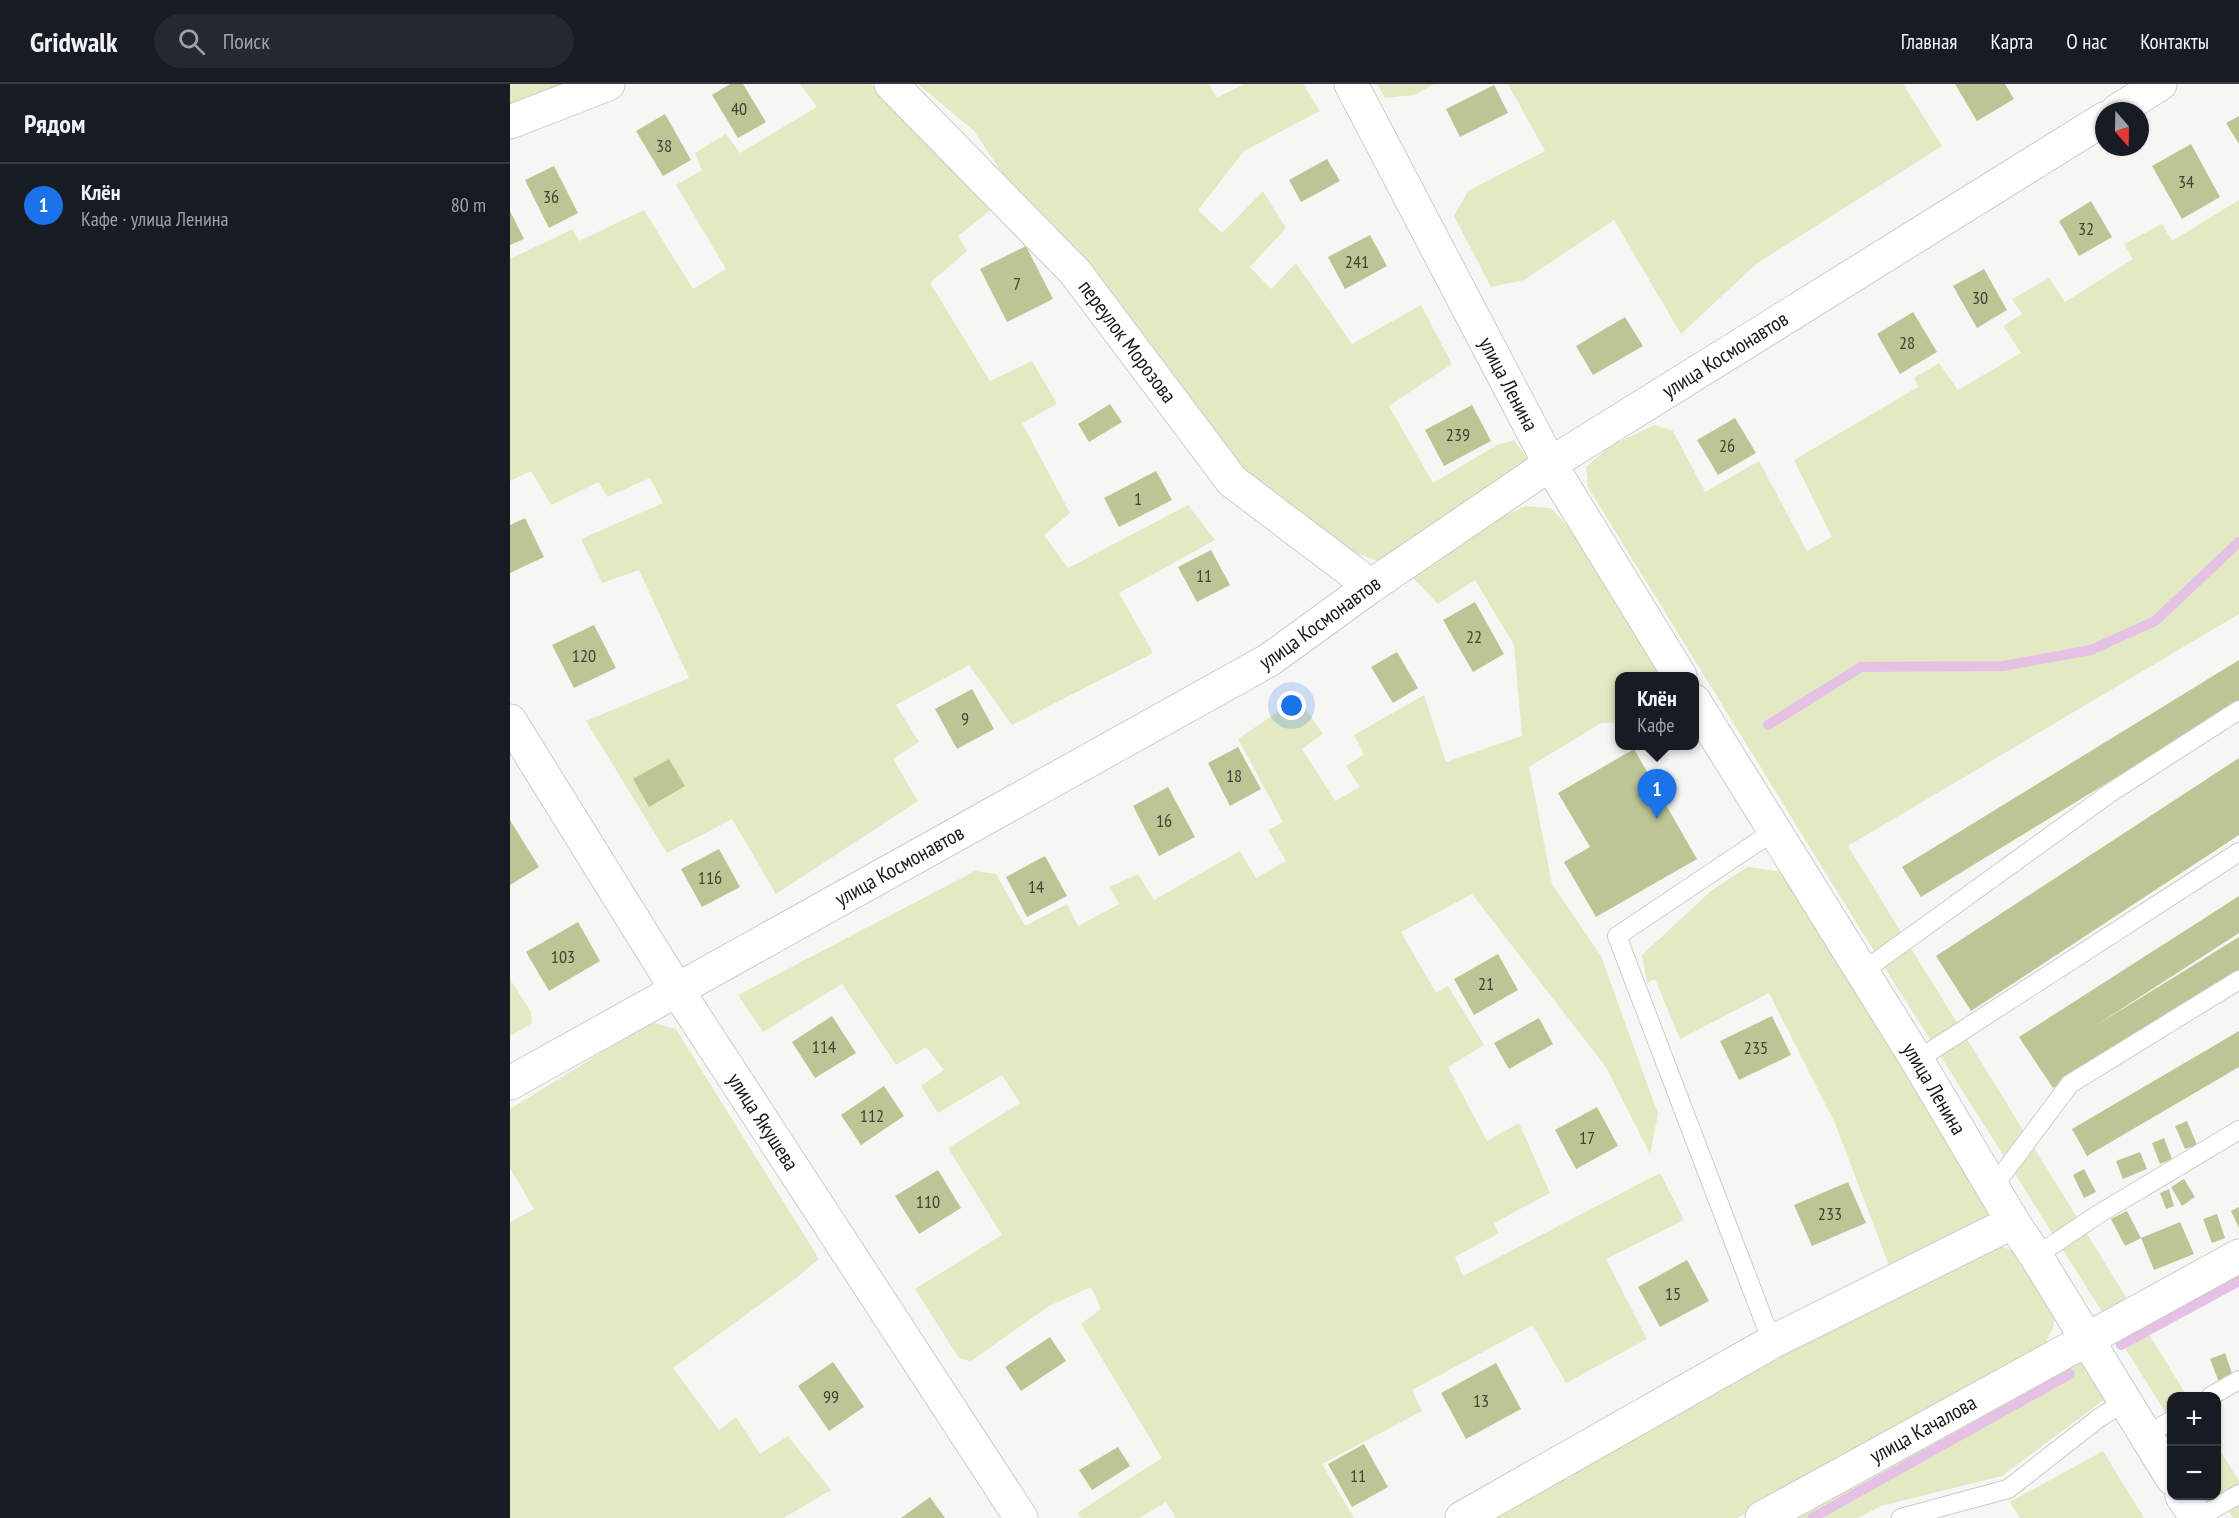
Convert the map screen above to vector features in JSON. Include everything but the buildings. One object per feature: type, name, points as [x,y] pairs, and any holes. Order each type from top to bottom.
[{"type":"street","points":[[510,122],[608,84]]},
{"type":"street","name":"переулок Морозова","points":[[891,84],[1075,272],[1233,481],[1371,585]]},
{"type":"street","name":"улица Ленина","points":[[1351,84],[1550,464],[1678,672]]},
{"type":"street","points":[[2131,102],[2160,84]]},
{"type":"street","name":"улица Космонавтов","points":[[510,1083],[1269,660],[1371,585],[1550,464],[2095,125]]},
{"type":"street","name":"улица Ленина","points":[[1699,708],[2124,1401],[2158,1428],[2167,1460]]},
{"type":"street","name":"улица Якушева","points":[[510,721],[677,990],[1020,1518]]},
{"type":"street","points":[[1462,1518],[1772,1342],[2013,1222]]},
{"type":"street","name":"улица Качалова","points":[[1762,1518],[2239,1256]]},
{"type":"street","points":[[2185,1500],[2197,1518]]},
{"type":"lane","points":[[1862,972],[2110,793],[2239,710]]},
{"type":"lane","points":[[1772,1342],[1617,936],[1774,831]]},
{"type":"lane","points":[[1917,1060],[2239,852]]},
{"type":"lane","points":[[1993,1187],[2070,1084],[2239,980]]},
{"type":"lane","points":[[2036,1256],[2097,1215],[2239,1130]]},
{"type":"lane","points":[[2218,1392],[2239,1380]]},
{"type":"lane","points":[[1901,1518],[2008,1489],[2124,1401]]},
{"type":"lane","points":[[2197,1518],[2239,1494]]},
{"type":"green space","points":[[510,84],[567,84],[510,108]]},
{"type":"green space","points":[[800,84],[871,84],[992,209],[958,236],[967,251],[930,283],[990,381],[1032,361],[1057,404],[1022,423],[1070,513],[1044,535],[1068,568],[1188,505],[1215,540],[1119,593],[1153,653],[1012,725],[969,665],[896,705],[919,742],[893,759],[918,801],[776,894],[732,819],[667,853],[586,721],[689,678],[639,570],[602,583],[581,539],[663,503],[650,478],[607,497],[599,482],[551,505],[531,471],[510,481],[510,259],[573,229],[579,241],[644,210],[693,289],[726,269],[676,185],[702,170],[695,153],[726,134],[740,153],[817,107]]},
{"type":"green space","points":[[918,84],[1209,84],[1217,98],[1244,84],[1303,84],[1320,111],[1244,151],[1198,210],[1222,233],[1263,191],[1286,228],[1250,267],[1271,289],[1296,263],[1352,344],[1421,305],[1452,364],[1389,406],[1433,483],[1497,445],[1514,440],[1530,463],[1381,562],[1329,543],[1240,469],[1011,186],[974,131]]},
{"type":"green space","points":[[1377,84],[1434,84],[1414,95],[1385,98]]},
{"type":"green space","points":[[1508,84],[1903,84],[1942,146],[1756,264],[1681,334],[1614,220],[1524,280],[1491,287],[1454,216],[1468,191],[1545,151]]},
{"type":"green space","points":[[2239,200],[2239,614],[1848,846],[2185,1392],[2167,1392],[2167,1415],[1859,927],[1588,487],[1586,467],[1610,446],[1655,425],[1673,431],[1705,492],[1759,461],[1807,551],[1832,537],[1794,460],[1918,387],[1914,378],[1939,363],[1958,390],[2021,353],[2003,326],[2022,314],[2012,299],[2049,278],[2065,302],[2133,259],[2124,244],[2162,224],[2172,241]]},
{"type":"green space","points":[[1526,506],[1551,508],[1574,533],[1659,672],[1615,672],[1615,722],[1601,723],[1529,767],[1552,884],[1601,956],[1658,1114],[1650,1154],[1606,1067],[1472,894],[1401,932],[1436,993],[1448,986],[1484,1045],[1448,1067],[1487,1141],[1519,1123],[1550,1193],[1494,1223],[1499,1233],[1455,1257],[1463,1276],[1660,1173],[1684,1220],[1606,1259],[1647,1339],[1566,1383],[1533,1325],[1412,1390],[1422,1411],[1322,1464],[1354,1518],[1176,1518],[1166,1502],[1140,1518],[1081,1518],[1077,1513],[1162,1458],[1081,1324],[1101,1309],[1091,1287],[1049,1306],[971,1361],[959,1358],[915,1289],[1002,1235],[948,1148],[1020,1103],[1002,1075],[938,1113],[921,1086],[944,1070],[926,1047],[896,1065],[842,984],[763,1032],[738,995],[975,871],[996,874],[1025,926],[1067,904],[1078,926],[1119,904],[1110,887],[1138,874],[1154,900],[1240,851],[1256,878],[1286,861],[1268,830],[1283,822],[1238,739],[1298,698],[1323,734],[1302,749],[1335,801],[1360,787],[1346,766],[1364,754],[1354,735],[1424,695],[1446,762],[1522,736],[1514,645],[1475,580],[1438,604],[1413,578],[1501,517]]},
{"type":"green space","points":[[1748,867],[1783,872],[1994,1218],[1891,1271],[1835,1123],[1769,993],[1680,1039],[1655,979],[1647,983],[1642,955],[1712,890]]},
{"type":"green space","points":[[510,979],[531,1012],[532,1023],[510,1036]]},
{"type":"green space","points":[[651,1022],[676,1029],[819,1259],[673,1368],[719,1430],[736,1417],[760,1454],[788,1436],[831,1490],[784,1518],[510,1518],[510,1222],[534,1209],[510,1168],[510,1109]]},
{"type":"green space","points":[[2001,1246],[2015,1252],[2055,1317],[2053,1328],[2042,1350],[1737,1518],[1489,1518],[1777,1357]]},
{"type":"green space","points":[[2077,1354],[2105,1399],[2002,1476],[1881,1506],[1858,1518],[1781,1518]]},
{"type":"green space","points":[[2103,1451],[2144,1518],[2020,1518],[2010,1502]]},
{"type":"green space","points":[[2221,1452],[2239,1481],[2239,1518],[2233,1518],[2221,1498]]},
{"type":"waterway","points":[[1768,725],[1861,667],[2003,666],[2091,650],[2155,621],[2239,542]]},
{"type":"waterway","points":[[2121,1345],[2239,1281]]},
{"type":"waterway","points":[[1812,1518],[2070,1374]]},
{"type":"place","name":"Клён","points":[[1657,819]]}]
